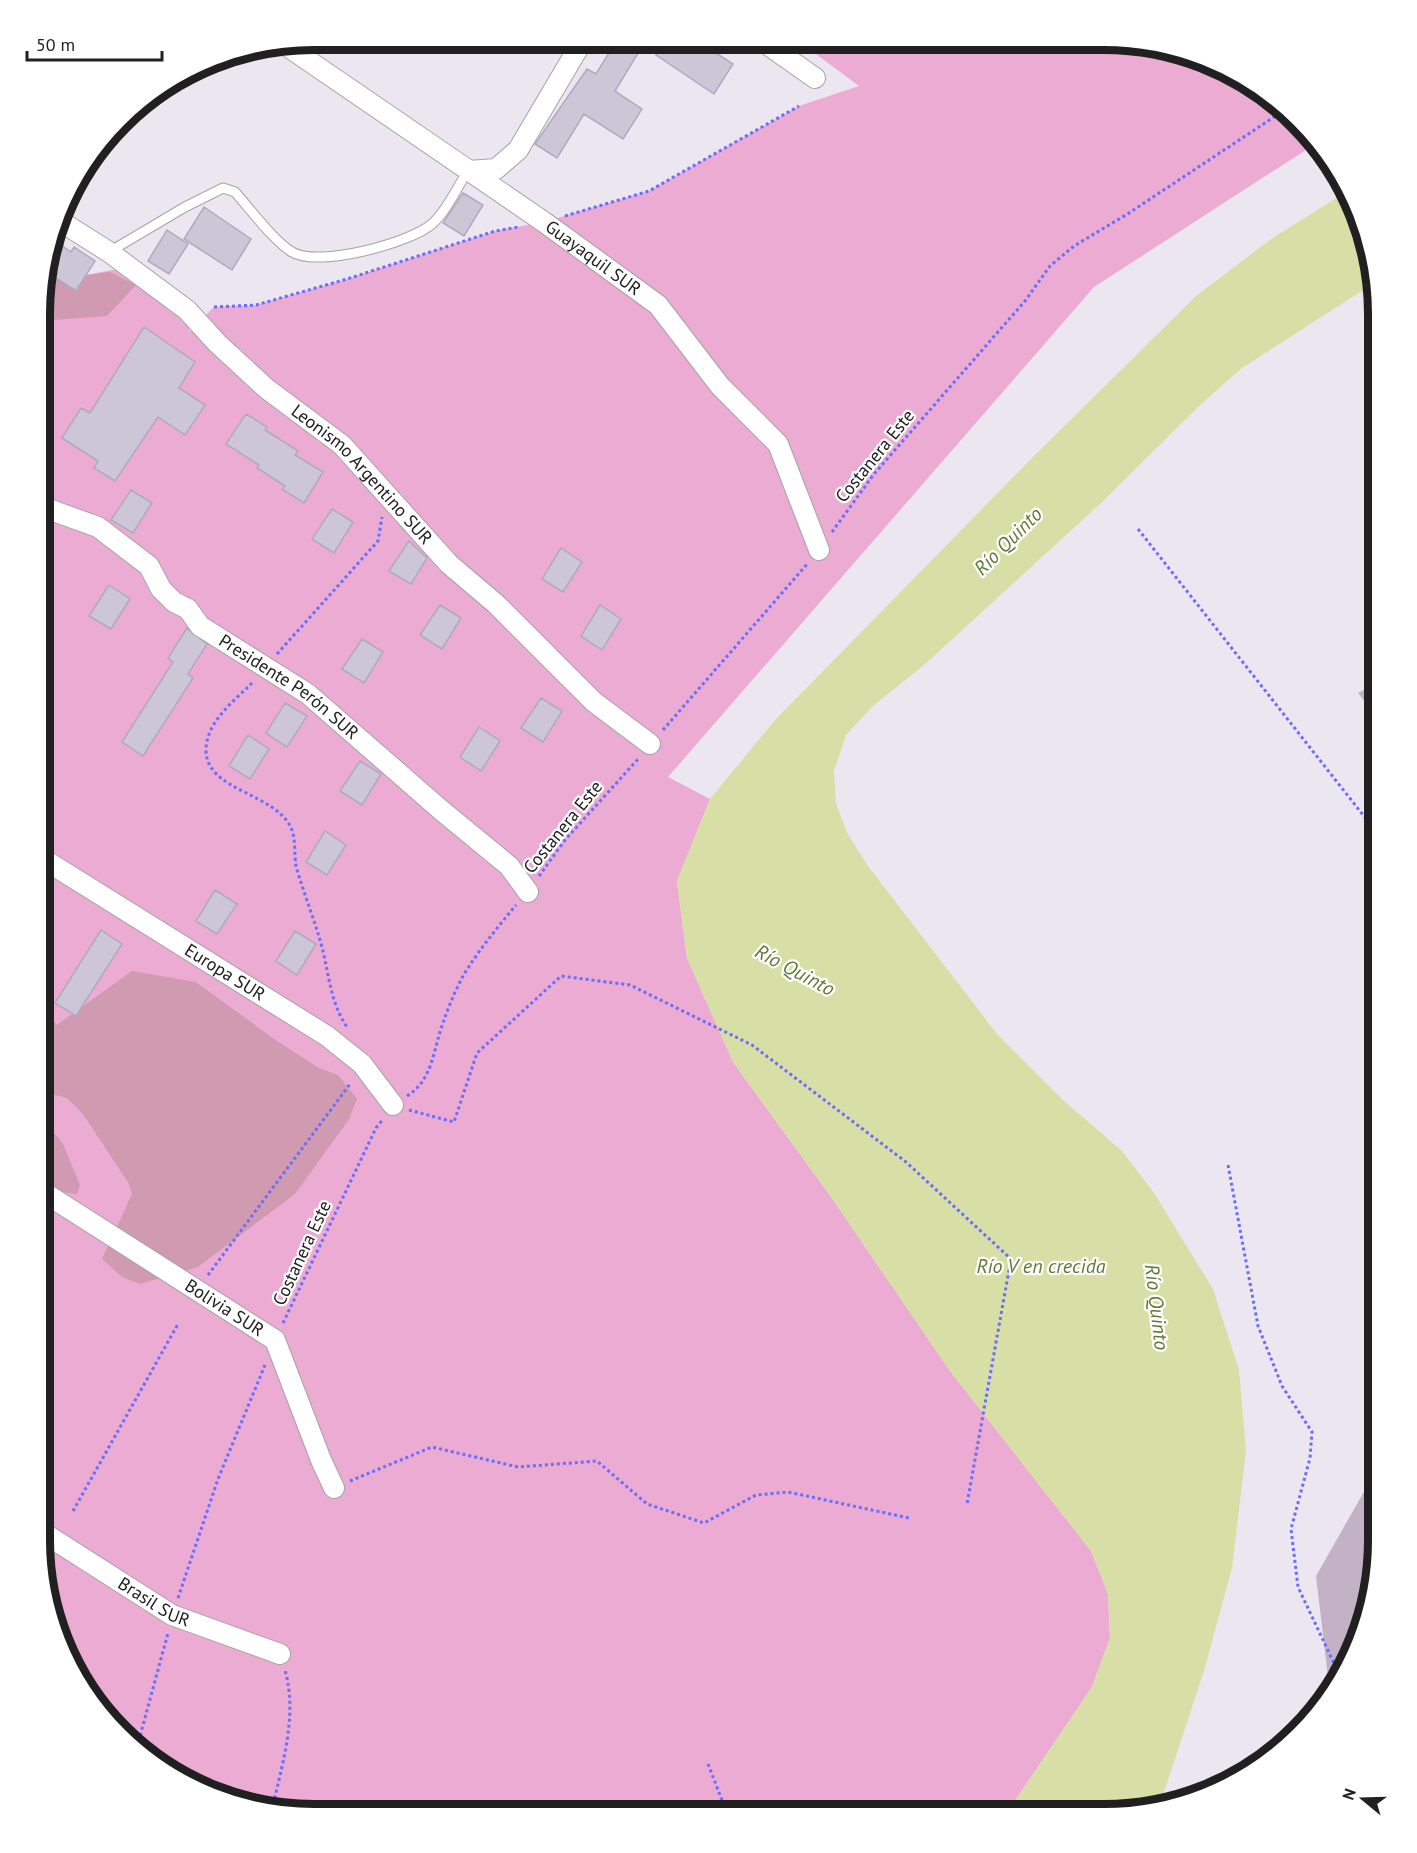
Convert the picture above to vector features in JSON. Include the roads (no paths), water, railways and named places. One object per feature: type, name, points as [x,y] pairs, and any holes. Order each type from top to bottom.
[{"type":"street","name":"Guayaquil SUR","points":[[293,50],[544,222],[658,305],[720,386],[778,444],[819,550]]},
{"type":"street","points":[[468,171],[496,169],[518,150],[577,50]]},
{"type":"street","points":[[775,50],[815,78]]},
{"type":"street","name":"Leonismo Argentino SUR","points":[[65,224],[109,252],[187,310],[217,343],[267,389],[342,445],[449,564],[496,604],[594,702],[650,744]]},
{"type":"street","name":"Presidente Perón SUR","points":[[50,509],[98,527],[149,566],[161,590],[174,602],[188,609],[200,626],[308,694],[509,866],[528,892]]},
{"type":"street","name":"Europa SUR","points":[[50,863],[327,1036],[362,1064],[393,1105]]},
{"type":"street","name":"Bolivia SUR","points":[[50,1196],[275,1340],[334,1488]]},
{"type":"street","name":"Brasil SUR","points":[[50,1537],[172,1615],[280,1654]]},
{"type":"lane","points":[[109,252],[185,207],[223,189],[235,192],[292,252],[309,258],[335,257],[416,235],[433,222],[468,171]]},
{"type":"water","name":"Río V en crecida","points":[[1339,196],[1359,245],[1366,288],[1242,368],[1200,405],[1101,503],[924,665],[874,705],[846,735],[834,771],[836,803],[847,833],[868,866],[997,1034],[1063,1100],[1122,1151],[1154,1193],[1213,1289],[1239,1370],[1246,1451],[1232,1568],[1204,1671],[1162,1797],[1104,1804],[1013,1804],[1092,1687],[1110,1638],[1108,1594],[1091,1551],[950,1371],[829,1194],[733,1062],[687,958],[677,881],[710,799],[776,719],[1028,462],[1196,296],[1271,239]]},
{"type":"water label","name":"Río Quinto","points":[[1008,541]]},
{"type":"water label","name":"Río Quinto","points":[[795,970]]},
{"type":"water label","name":"Río Quinto","points":[[1157,1307]]}]
